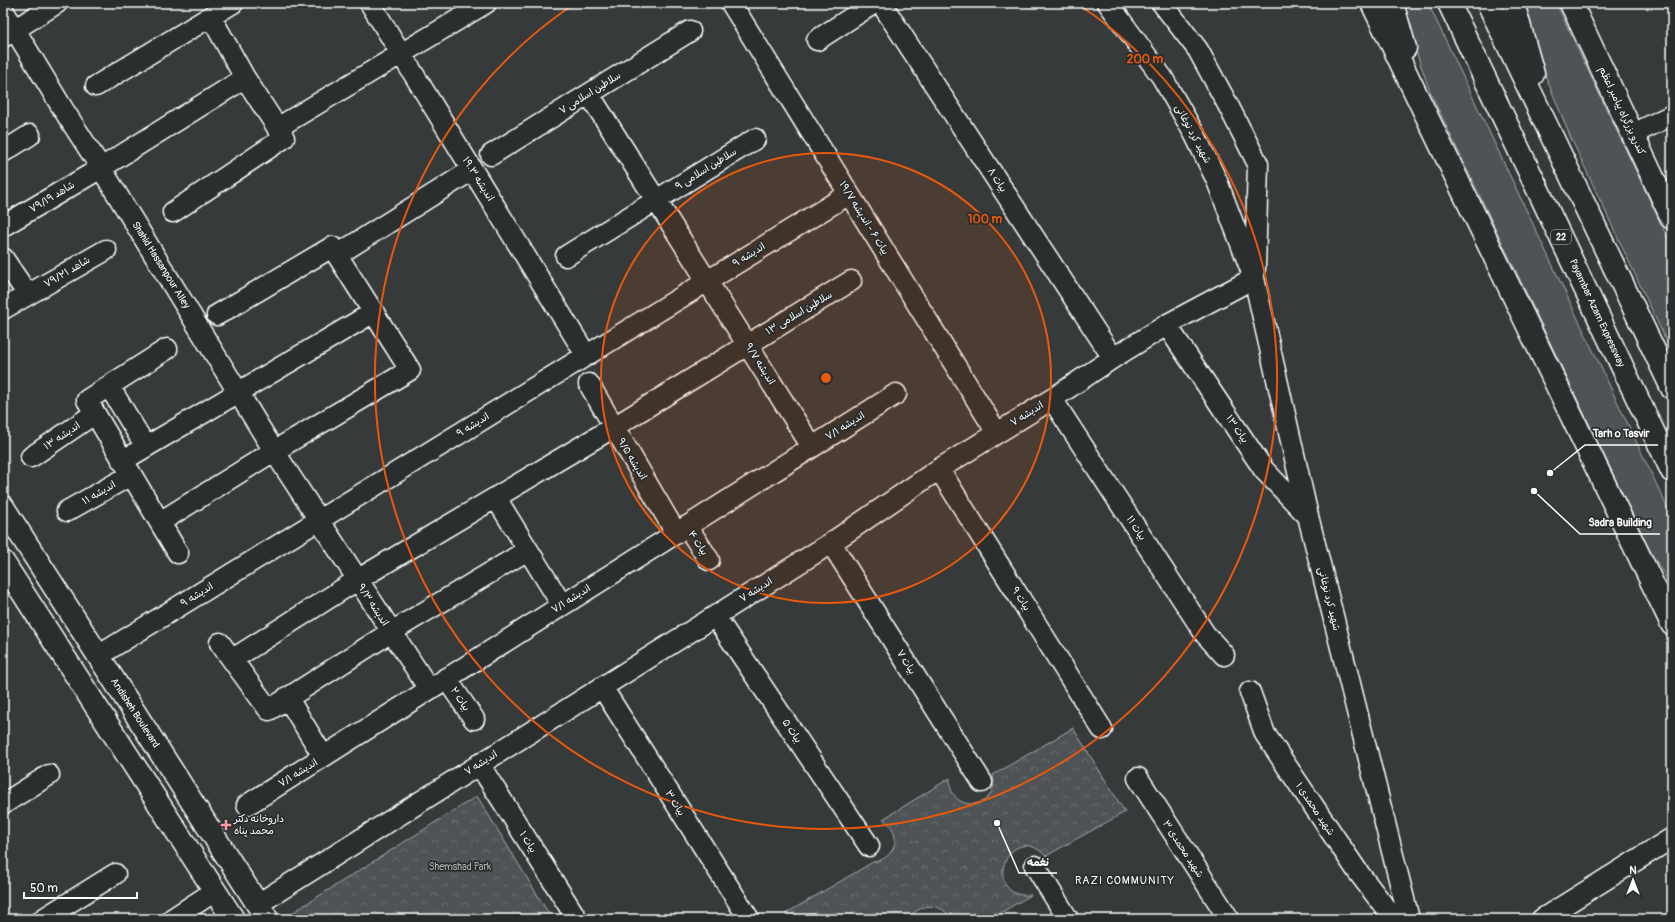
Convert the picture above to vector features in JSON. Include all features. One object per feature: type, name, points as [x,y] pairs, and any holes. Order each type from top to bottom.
[{"type":"main road","points":[[1372,3],[1672,624]]},
{"type":"main road","points":[[1392,3],[1425,115]]},
{"type":"main road","name":"Payambar Azam Expressway","points":[[1449,3],[1672,471]]},
{"type":"main road","points":[[1488,3],[1672,388]]},
{"type":"main road","points":[[1513,3],[1550,133]]},
{"type":"main road","name":"کندرو بزرگراه پیامبر اعظم","points":[[1572,3],[1672,218]]},
{"type":"main road","name":"Andisheh Boulevard","points":[[3,507],[262,911]]},
{"type":"main road","points":[[3,562],[233,919]]},
{"type":"main road","points":[[1658,596],[1672,615]]},
{"type":"street","points":[[9,33],[57,3]]},
{"type":"street","points":[[96,86],[233,3]]},
{"type":"street","name":"اندیشه ۱۹.۳","points":[[370,3],[586,355]]},
{"type":"street","points":[[277,128],[486,3]]},
{"type":"street","points":[[817,40],[874,3]]},
{"type":"street","name":"بیات ۸","points":[[881,3],[1113,358]]},
{"type":"street","name":"شهید کرد نوغانی","points":[[1108,3],[1162,77],[1195,135],[1217,181],[1254,278],[1308,516],[1409,919]]},
{"type":"street","name":"شهید کرد نوغانی","points":[[1162,3],[1198,50],[1258,164],[1254,278]]},
{"type":"street","name":"بیات ۶ - اندیشه ۱۹/۷","points":[[734,4],[849,194],[997,433]]},
{"type":"street","name":"Shahid Hassanpour Alley","points":[[3,10],[9,33],[63,109],[101,168],[274,451],[318,520]]},
{"type":"street","points":[[172,212],[284,138],[245,78],[211,17]]},
{"type":"street","name":"سلاطین اسلامی ۷","points":[[491,155],[690,31]]},
{"type":"street","name":"شاهد ۷۹/۱۹","points":[[3,226],[101,168],[245,78]]},
{"type":"street","name":"اندیشه ۹/۷","points":[[589,94],[812,447]]},
{"type":"street","points":[[1633,134],[1672,115]]},
{"type":"street","points":[[3,152],[30,135]]},
{"type":"street","name":"سلاطین اسلامی ۹","points":[[566,256],[755,139]]},
{"type":"street","points":[[337,255],[472,170]]},
{"type":"street","name":"اندیشه ۹","points":[[98,656],[849,194]]},
{"type":"street","points":[[160,522],[274,451],[410,370],[332,247],[217,315]]},
{"type":"street","name":"شاهد ۷۹/۲۱","points":[[3,309],[106,250]]},
{"type":"street","points":[[3,258],[28,295]]},
{"type":"street","name":"اندیشه ۷","points":[[262,911],[479,764],[830,543],[939,469],[1052,399],[1113,358],[1168,324],[1254,278]]},
{"type":"street","name":"سلاطین اسلامی ۱۳","points":[[233,659],[357,580],[614,427],[851,281]]},
{"type":"street","name":"اندیشه ۱۱","points":[[67,511],[126,468],[146,446],[374,312]]},
{"type":"street","name":"بیات ۱۳","points":[[1174,336],[1264,470],[1308,516]]},
{"type":"street","points":[[167,349],[87,400],[126,468],[178,553]]},
{"type":"street","name":"اندیشه ۹/۵","points":[[589,384],[614,427],[682,529]]},
{"type":"street","points":[[109,386],[146,446]]},
{"type":"street","name":"اندیشه ۷/۱","points":[[247,805],[896,394]]},
{"type":"street","name":"بیات ۱۱","points":[[1052,399],[1205,634],[1224,655]]},
{"type":"street","name":"اندیشه ۱۳","points":[[31,457],[94,414]]},
{"type":"street","name":"بیات ۹","points":[[939,469],[1102,729]]},
{"type":"street","points":[[496,498],[562,605]]},
{"type":"street","name":"اندیشه ۹/۳","points":[[318,520],[429,689]]},
{"type":"street","name":"بیات ۴","points":[[682,529],[709,560]]},
{"type":"street","name":"بیات ۷","points":[[830,543],[982,782]]},
{"type":"street","points":[[220,643],[269,710],[287,697],[391,632],[528,550]]},
{"type":"street","name":"بیات ۵","points":[[715,616],[869,846]]},
{"type":"street","name":"بیات ۲","points":[[446,678],[474,719]]},
{"type":"street","name":"بیات ۳","points":[[602,687],[749,919]]},
{"type":"street","name":"شهید محمدی ۱","points":[[1250,692],[1265,734],[1358,872],[1394,919]]},
{"type":"street","points":[[287,697],[323,756]]},
{"type":"street","name":"بیات ۱","points":[[479,764],[577,919]]},
{"type":"street","points":[[3,804],[48,776]]},
{"type":"street","name":"شهید محمدی ۳","points":[[1138,778],[1229,919]]},
{"type":"street","points":[[1542,919],[1672,838]]},
{"type":"street","points":[[1035,866],[1068,919]]},
{"type":"street","points":[[43,919],[115,874]]},
{"type":"street","points":[[172,919],[215,891]]},
{"type":"green space","points":[[1402,3],[1428,3],[1672,517],[1672,588],[1649,549],[1431,94],[1408,29]]},
{"type":"green space","points":[[1522,3],[1556,3],[1672,247],[1672,353],[1570,136],[1546,77]]},
{"type":"green space","points":[[1073,728],[1125,812],[1046,856],[1032,847],[1020,846],[1011,853],[1005,863],[1003,875],[1006,886],[1015,893],[1031,895],[990,919],[952,919],[942,909],[930,906],[919,909],[909,919],[788,919],[785,914],[873,862],[888,856],[892,851],[895,838],[889,824],[883,819],[950,778],[951,790],[957,798],[964,803],[973,804],[982,802],[989,796],[993,787],[993,775]]},
{"type":"green space","name":"Shemshad Park","points":[[477,796],[552,919],[296,919],[292,913]]},
{"type":"place","name":"Tarh o Tasvir","points":[[1550,473]]},
{"type":"place","name":"Sadra Building","points":[[1534,491]]},
{"type":"place","name":"نغمه","points":[[997,823]]},
{"type":"place","name":"داروخانه دکتر محمد پناه","points":[[226,825]]},
{"type":"district","name":"RAZI COMMUNITY","points":[[1125,880]]}]
